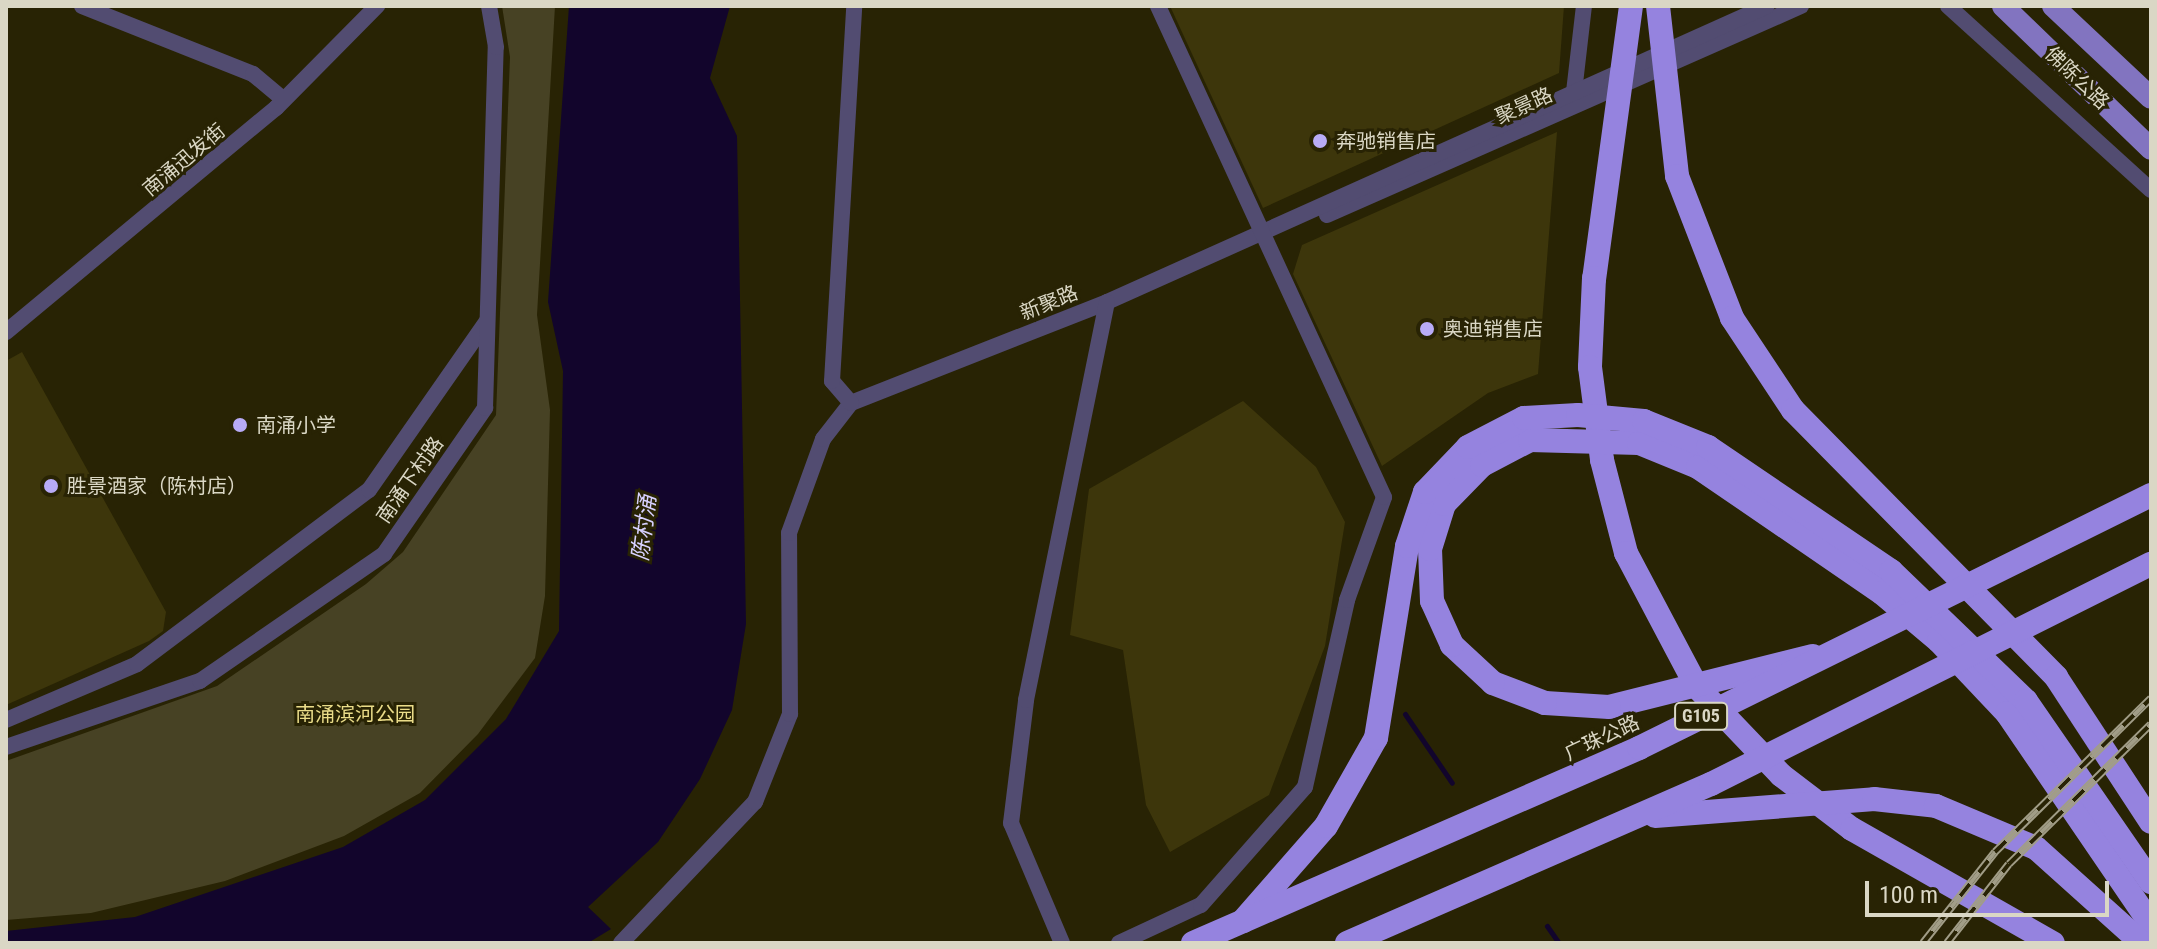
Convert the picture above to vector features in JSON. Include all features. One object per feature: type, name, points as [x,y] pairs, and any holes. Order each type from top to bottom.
[{"type":"highway","points":[[1631,6],[1594,278],[1590,367],[1602,460],[1626,553],[1697,687],[1781,775],[1852,829],[2044,939]]},
{"type":"highway","points":[[1658,6],[1677,176],[1732,318],[1793,410],[2056,677],[2151,822]]},
{"type":"highway","points":[[1243,921],[1326,826],[1376,738],[1407,546],[1425,492],[1468,447],[1524,418],[1644,421],[1708,447],[1830,527],[1959,629],[2026,701],[2085,800],[2151,924]]},
{"type":"highway","points":[[1813,656],[1609,707],[1545,703],[1493,683],[1452,645],[1432,601],[1430,549],[1444,504],[1482,465],[1530,440],[1577,437],[1639,443],[1698,467],[1811,543],[1939,641],[2085,800],[2151,882]]},
{"type":"highway","name":"广珠公路","points":[[1193,943],[1639,748],[1813,656],[2151,495]]},
{"type":"highway","points":[[1347,943],[1372,937],[1625,819],[1754,763],[2151,564]]},
{"type":"highway","points":[[1625,819],[1874,799],[1936,806],[2036,848],[2142,943]]},
{"type":"main road","name":"佛陈公路","points":[[2003,6],[2151,149]]},
{"type":"main road","name":"佛陈公路","points":[[2053,6],[2151,98]]},
{"type":"street","points":[[82,6],[253,74],[284,100]]},
{"type":"street","name":"南涌迅发街","points":[[6,332],[284,100],[377,6]]},
{"type":"street","name":"南涌下村路","points":[[6,747],[200,681],[384,554],[485,408],[496,47],[489,6]]},
{"type":"street","points":[[621,943],[755,802],[790,714],[789,533],[823,439],[851,403],[832,381],[854,6]]},
{"type":"street","points":[[1119,943],[1201,905],[1305,787],[1347,600],[1384,497],[1262,238],[1158,6]]},
{"type":"street","points":[[1574,92],[1584,6]]},
{"type":"street","name":"聚景路","points":[[1262,238],[1574,92],[1767,6]]},
{"type":"street","name":"聚景路","points":[[1262,238],[1801,6]]},
{"type":"street","points":[[1948,6],[2151,190]]},
{"type":"street","name":"新聚路","points":[[851,403],[1262,238]]},
{"type":"street","points":[[1062,943],[1011,823],[1026,700],[1107,302]]},
{"type":"street","points":[[6,720],[137,664],[369,490],[487,320]]},
{"type":"green space","name":"南涌滨河公园","points":[[502,6],[555,6],[537,315],[550,410],[545,596],[535,658],[478,734],[420,793],[344,836],[225,881],[91,913],[6,920],[6,761],[217,686],[366,584],[403,552],[496,415],[510,57]]},
{"type":"water","name":"陈村涌","points":[[569,6],[730,6],[710,78],[737,136],[746,624],[732,710],[700,779],[658,842],[588,907],[611,929],[588,943],[6,943],[6,931],[135,917],[343,847],[425,800],[506,719],[559,631],[563,371],[548,302]]},
{"type":"building","name":"奔驰销售店","points":[[1170,6],[1564,6],[1559,73],[1263,208]]},
{"type":"building","name":"奥迪销售店","points":[[1557,132],[1538,374],[1488,393],[1382,466],[1293,274],[1302,245]]},
{"type":"building","name":"胜景酒家（陈村店）","points":[[22,352],[166,612],[163,631],[149,641],[6,705],[6,361]]},
{"type":"building","points":[[1243,401],[1316,467],[1345,522],[1325,646],[1269,795],[1170,852],[1146,805],[1123,650],[1070,635],[1089,489]]},
{"type":"waterway","points":[[1405,714],[1452,783]]},
{"type":"waterway","points":[[1547,926],[1559,943]]},
{"type":"railway","points":[[1923,943],[1995,852],[2151,698]]},
{"type":"railway","points":[[1947,943],[2009,864],[2151,724]]},
{"type":"place","name":"奔驰销售店","points":[[1320,141]]},
{"type":"place","name":"奥迪销售店","points":[[1427,329]]},
{"type":"place","name":"南涌小学","points":[[240,425]]},
{"type":"place","name":"胜景酒家（陈村店）","points":[[51,486]]}]
